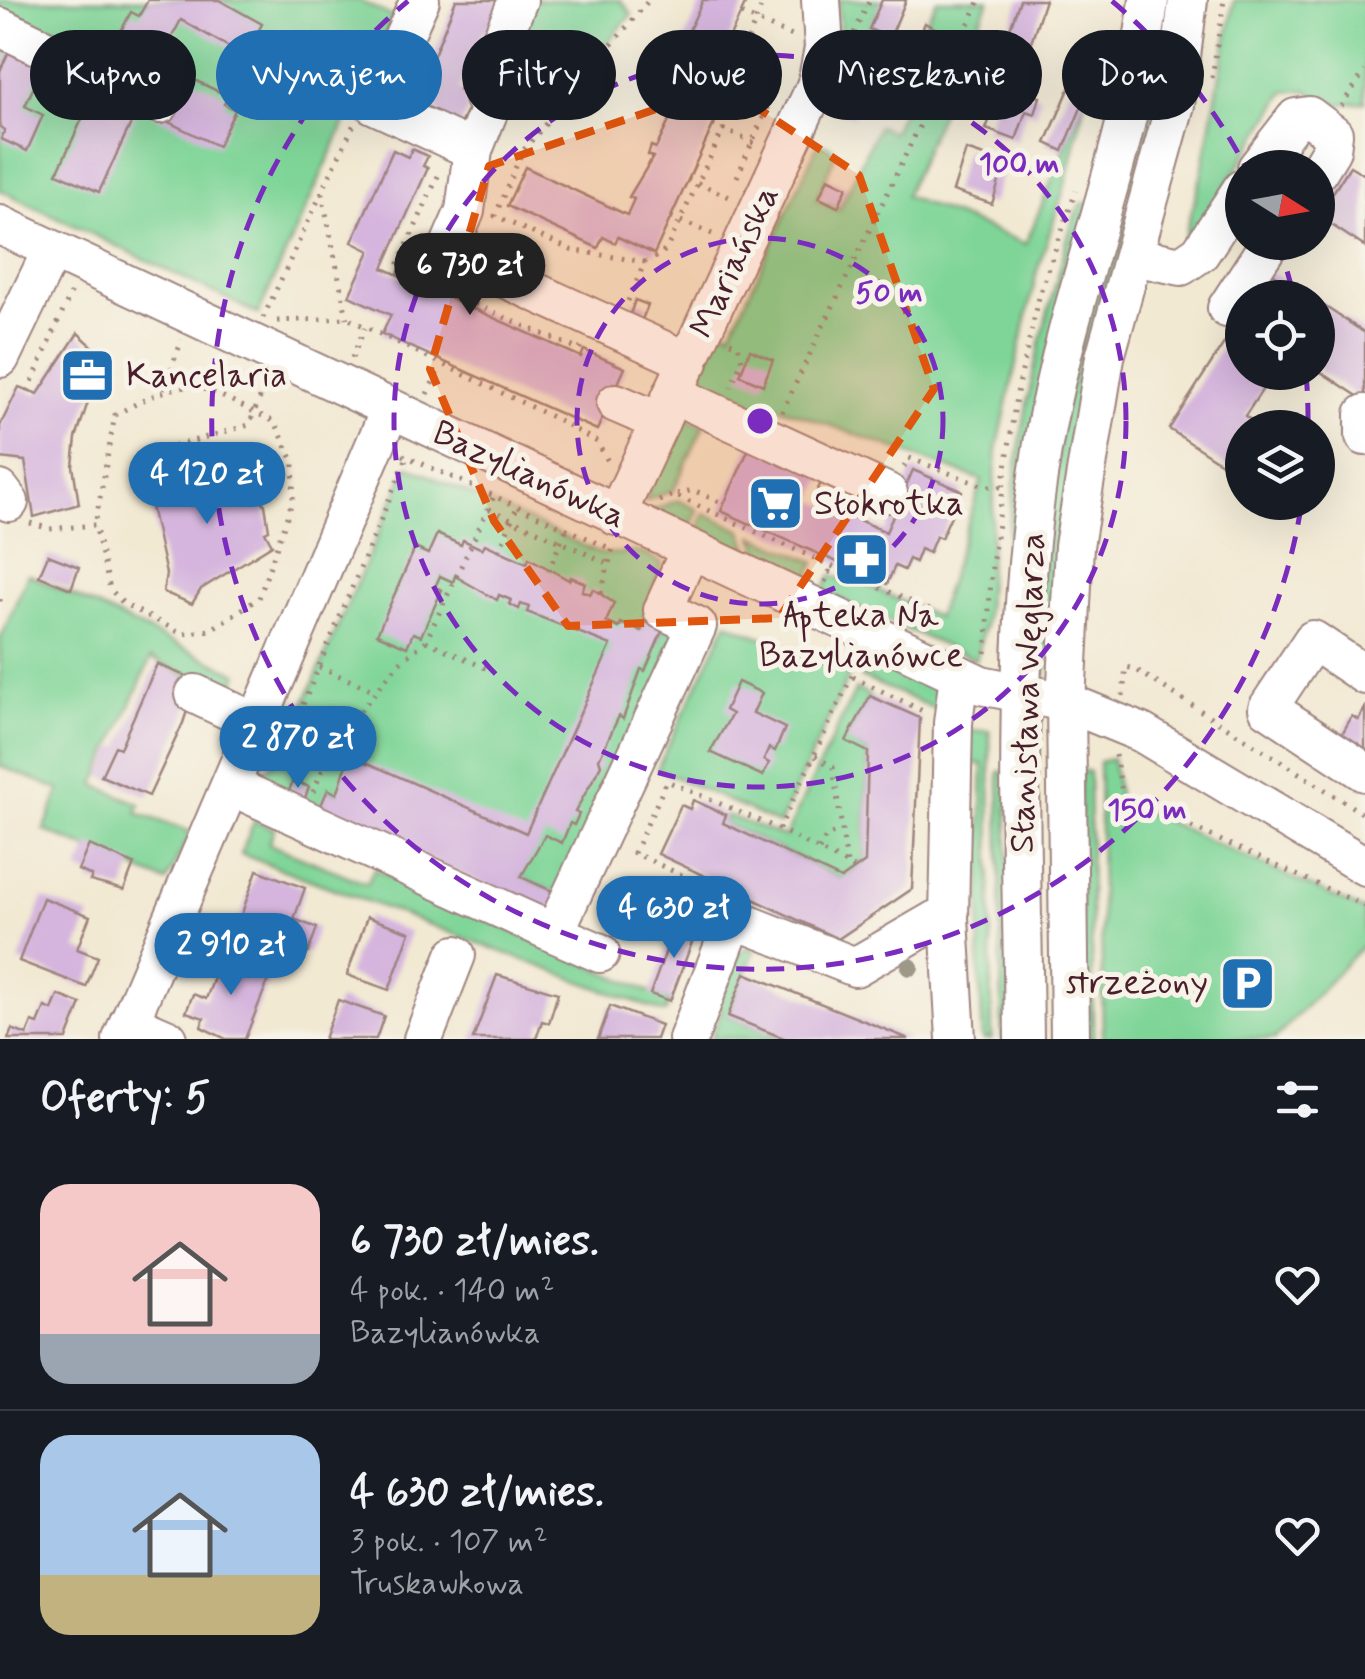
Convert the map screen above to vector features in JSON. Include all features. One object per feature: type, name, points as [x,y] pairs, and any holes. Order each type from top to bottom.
[{"type":"street","points":[[406,30],[420,0]]},
{"type":"street","points":[[518,0],[483,85],[484,98],[491,105],[473,150],[465,211],[448,252],[615,330],[682,377],[718,415],[888,493]]},
{"type":"street","name":"Mariańska","points":[[624,524],[682,377],[724,234],[816,84],[824,48],[821,0]]},
{"type":"street","name":"Stanisława Węglarza","points":[[1024,1039],[1022,695],[1032,528],[1046,428],[1072,308],[1126,122],[1149,0]]},
{"type":"street","name":"Stanisława Węglarza","points":[[1070,1039],[1066,702],[1071,580],[1082,481],[1105,356],[1174,105],[1188,0]]},
{"type":"street","points":[[0,27],[30,41]]},
{"type":"street","points":[[1271,150],[1296,118],[1309,116],[1342,133]]},
{"type":"street","points":[[408,120],[473,150]]},
{"type":"street","points":[[1133,256],[1181,266],[1200,254],[1225,216]]},
{"type":"street","name":"Bazylianówka","points":[[0,225],[405,410],[624,524],[690,550],[960,675],[1022,695],[1066,702],[1142,732],[1365,866]]},
{"type":"street","points":[[0,358],[52,250]]},
{"type":"street","points":[[616,403],[682,377]]},
{"type":"street","points":[[168,1039],[126,1031],[256,723],[405,410]]},
{"type":"street","points":[[1365,414],[1365,436]]},
{"type":"street","points":[[554,933],[697,626],[663,610],[690,550]]},
{"type":"street","points":[[1365,675],[1314,640],[1268,708],[1365,772]]},
{"type":"street","points":[[956,1039],[949,918],[952,723],[960,675]]},
{"type":"street","points":[[195,694],[256,723]]},
{"type":"street","points":[[231,786],[600,953]]},
{"type":"street","points":[[688,1039],[734,919],[855,967],[936,920],[949,918]]},
{"type":"street","points":[[424,1039],[456,955]]},
{"type":"path","points":[[649,0],[522,152],[496,216],[571,250],[644,262],[661,256],[726,120]]},
{"type":"path","points":[[752,30],[764,0]]},
{"type":"path","points":[[770,439],[980,0]]},
{"type":"path","points":[[1342,133],[1365,71]]},
{"type":"path","points":[[257,332],[356,120]]},
{"type":"path","points":[[723,209],[765,120]]},
{"type":"path","points":[[713,125],[754,144]]},
{"type":"path","points":[[688,178],[730,197]]},
{"type":"path","points":[[322,193],[348,318]]},
{"type":"path","points":[[671,216],[724,234]]},
{"type":"path","points":[[615,330],[644,262]]},
{"type":"path","points":[[28,391],[74,286]]},
{"type":"path","points":[[262,322],[348,318],[365,328],[355,350]]},
{"type":"path","points":[[164,388],[170,364],[187,331]]},
{"type":"path","points":[[682,377],[738,345],[742,360],[718,415]]},
{"type":"path","points":[[405,410],[441,366]]},
{"type":"path","points":[[154,452],[249,425],[272,372]]},
{"type":"path","points":[[194,384],[275,422],[294,462],[293,499],[260,598],[210,630],[183,634],[124,604],[110,589],[95,525],[115,415],[164,388],[194,384]]},
{"type":"path","points":[[597,442],[616,403]]},
{"type":"path","points":[[888,493],[908,458],[980,485],[1001,487]]},
{"type":"path","points":[[601,593],[624,524],[674,495],[693,490],[724,504]]},
{"type":"path","points":[[674,495],[934,612]]},
{"type":"path","points":[[5,496],[15,516],[50,529],[95,525]]},
{"type":"path","points":[[306,808],[334,742],[375,691],[426,641],[494,496]]},
{"type":"path","points":[[499,551],[517,507]]},
{"type":"path","points":[[488,508],[609,564]]},
{"type":"path","points":[[548,571],[566,530]]},
{"type":"path","points":[[426,641],[492,670]]},
{"type":"path","points":[[780,829],[861,656],[845,649]]},
{"type":"path","points":[[319,667],[375,691]]},
{"type":"path","points":[[1125,682],[1126,668],[1136,669],[1365,815]]},
{"type":"path","points":[[853,677],[939,720]]},
{"type":"path","points":[[1108,743],[1122,792],[1130,799],[1365,906]]},
{"type":"path","points":[[727,897],[634,853],[667,781],[780,829],[850,866],[839,832],[833,768],[815,756]]},
{"type":"path","points":[[819,850],[827,836],[839,832]]},
{"type":"highlighted area","points":[[724,86],[859,175],[934,389],[779,618],[568,626],[494,521],[430,369],[489,166]]},
{"type":"green space","points":[[0,0],[358,0],[393,17],[387,30],[216,30],[216,120],[346,120],[258,314],[0,190]]},
{"type":"green space","points":[[532,0],[620,0],[632,14],[616,32],[521,30]]},
{"type":"green space","points":[[838,0],[882,0],[869,30],[840,30]]},
{"type":"green space","points":[[937,0],[989,0],[976,30],[939,30],[925,23]]},
{"type":"green space","points":[[1164,0],[1172,0],[1168,30],[1158,30]]},
{"type":"green space","points":[[1234,0],[1365,0],[1365,102],[1329,105],[1306,90],[1285,92],[1249,150],[1225,150],[1225,188],[1189,246],[1180,253],[1201,177]]},
{"type":"green space","points":[[898,120],[938,120],[905,196],[1026,244],[1076,120],[1081,120],[1067,180],[1037,271],[997,449],[985,622],[976,660],[823,592],[831,575],[842,579],[844,575],[937,617],[982,480],[771,404],[762,425],[698,391],[697,366],[715,325],[731,332],[818,144],[830,146],[836,154],[816,200],[839,210],[878,126],[893,132]]},
{"type":"green space","points":[[1138,120],[1153,120],[1137,194],[1123,190]]},
{"type":"green space","points":[[1082,203],[1088,203],[1005,648],[1000,654],[1011,510],[1025,416],[1045,322]]},
{"type":"green space","points":[[1116,212],[1131,216],[1045,676],[1037,664],[1042,571],[1063,414]]},
{"type":"green space","points":[[677,416],[704,425],[673,491],[645,501]]},
{"type":"green space","points":[[408,466],[602,554],[641,552],[662,563],[639,635],[657,644],[664,627],[681,636],[561,895],[335,798],[337,794],[329,790],[319,810],[258,779],[283,752]]},
{"type":"green space","points":[[678,500],[698,510],[689,530],[651,511]]},
{"type":"green space","points":[[705,513],[742,531],[753,558],[696,533]]},
{"type":"green space","points":[[754,536],[815,562],[806,584],[764,564]]},
{"type":"green space","points":[[28,574],[238,674],[230,696],[151,658],[95,785],[140,804],[137,813],[191,832],[166,882],[44,830],[60,790],[0,766],[0,640]]},
{"type":"green space","points":[[727,623],[850,674],[779,824],[657,769]]},
{"type":"green space","points":[[866,663],[887,672],[891,665],[916,665],[934,682],[945,713],[861,677]]},
{"type":"green space","points":[[856,689],[870,696],[847,740],[868,752],[865,862],[841,879],[723,823],[726,815],[785,837]]},
{"type":"green space","points":[[964,731],[990,731],[992,1039],[983,1039],[979,969],[983,764],[964,763]]},
{"type":"green space","points":[[1112,759],[1119,800],[1365,911],[1365,943],[1275,1039],[1103,1039],[1099,762]]},
{"type":"green space","points":[[1080,770],[1089,772],[1093,1039],[1083,1039]]},
{"type":"green space","points":[[1007,771],[1010,1039],[1002,1039],[999,772]]},
{"type":"green space","points":[[254,821],[274,828],[269,844],[367,884],[374,869],[670,1001],[665,1013],[241,854]]},
{"type":"green space","points":[[748,947],[755,950],[728,1016],[786,1039],[711,1038],[722,1010],[718,1006],[739,954]]},
{"type":"building","points":[[148,0],[219,0],[262,24],[259,30],[216,30],[216,40],[181,20],[176,30],[122,30],[131,12],[139,16]]},
{"type":"building","points":[[456,0],[498,0],[492,30],[462,30],[459,90],[462,120],[457,131],[442,115],[442,35]]},
{"type":"building","points":[[703,0],[747,0],[733,30],[689,30]]},
{"type":"building","points":[[882,0],[906,0],[893,30],[869,29]]},
{"type":"building","points":[[1020,0],[1045,0],[1035,30],[1009,30]]},
{"type":"building","points":[[15,38],[30,45],[30,95],[25,106],[30,108],[30,120],[41,120],[27,151],[1,139],[5,130],[0,127],[0,71]]},
{"type":"building","points":[[196,81],[216,90],[216,120],[230,120],[218,146],[164,120],[196,120]]},
{"type":"building","points":[[1062,105],[1062,120],[1076,120],[1063,151],[1046,143]]},
{"type":"building","points":[[82,120],[132,120],[99,192],[57,173]]},
{"type":"building","points":[[670,120],[716,120],[654,254],[618,237],[615,243],[603,237],[598,248],[507,206],[525,167],[627,215],[634,199],[629,197],[653,157],[648,155],[651,146],[656,148]]},
{"type":"building","points":[[989,120],[1023,120],[1016,140],[986,129]]},
{"type":"building","points":[[412,149],[428,156],[423,166],[428,168],[383,268],[581,357],[584,350],[625,368],[597,430],[382,334],[391,315],[349,296],[370,251],[352,242],[393,150],[408,157]]},
{"type":"building","points":[[966,150],[1005,163],[992,204],[953,191]]},
{"type":"building","points":[[1350,166],[1365,175],[1365,247],[1335,227],[1335,189]]},
{"type":"building","points":[[828,178],[847,187],[838,207],[819,198]]},
{"type":"building","points":[[1271,272],[1283,280],[1266,280]]},
{"type":"building","points":[[635,300],[648,305],[639,327],[627,323]]},
{"type":"building","points":[[1335,313],[1365,333],[1365,401],[1335,381]]},
{"type":"building","points":[[78,333],[114,366],[88,402],[76,438],[73,466],[79,504],[34,517],[25,461],[0,458],[0,426],[19,387],[38,394]]},
{"type":"building","points":[[1225,342],[1225,390],[1262,390],[1249,410],[1225,410],[1225,465],[1169,429]]},
{"type":"building","points":[[750,350],[773,360],[763,385],[740,375]]},
{"type":"building","points":[[751,444],[824,476],[813,500],[886,532],[913,470],[962,491],[941,538],[936,536],[929,553],[920,549],[915,562],[909,559],[904,570],[895,566],[887,584],[721,511]]},
{"type":"building","points":[[206,465],[231,469],[251,484],[265,505],[269,530],[265,532],[272,545],[201,589],[192,604],[163,592],[166,574],[148,493],[163,490],[162,485],[182,470]]},
{"type":"building","points":[[437,534],[461,545],[463,540],[482,549],[485,544],[527,563],[529,558],[569,580],[571,577],[585,583],[582,591],[590,594],[593,589],[614,603],[606,622],[619,628],[621,623],[641,631],[646,619],[664,627],[645,671],[641,669],[623,719],[619,716],[599,759],[601,765],[575,812],[579,814],[574,825],[570,823],[562,843],[545,835],[521,877],[561,895],[552,915],[319,810],[328,789],[337,794],[350,755],[526,833],[611,645],[527,612],[529,607],[521,604],[519,609],[499,595],[497,600],[455,576],[453,582],[440,576],[435,587],[442,590],[421,636],[413,633],[407,647],[377,634],[415,548],[428,554]]},
{"type":"building","points":[[48,555],[79,567],[71,589],[39,576]]},
{"type":"building","points":[[157,664],[197,681],[183,723],[149,796],[101,776],[115,746],[120,748]]},
{"type":"building","points":[[738,682],[762,693],[753,713],[785,728],[775,751],[769,748],[764,760],[769,763],[763,776],[710,752],[732,714],[725,710]]},
{"type":"building","points":[[870,696],[920,718],[912,889],[838,939],[658,854],[681,805],[690,809],[693,800],[726,815],[723,823],[841,879],[865,862],[868,752],[846,741]]},
{"type":"building","points":[[1365,708],[1365,749],[1342,734],[1352,716],[1358,720]]},
{"type":"building","points":[[293,780],[309,787],[304,801],[288,794]]},
{"type":"building","points":[[89,845],[134,864],[124,890],[90,881],[92,876],[78,870]]},
{"type":"building","points":[[257,870],[305,888],[294,919],[317,928],[308,953],[284,945],[282,951],[235,933]]},
{"type":"building","points":[[43,898],[90,916],[77,949],[98,957],[86,987],[19,961]]},
{"type":"building","points":[[367,917],[410,932],[389,990],[347,975]]},
{"type":"building","points":[[677,921],[697,929],[670,1001],[650,994]]},
{"type":"building","points":[[213,951],[271,973],[245,1039],[226,1039],[201,1027],[204,1018],[186,1012],[193,994],[206,999],[218,967],[208,964]]},
{"type":"building","points":[[745,973],[909,1039],[786,1039],[728,1016]]},
{"type":"building","points":[[497,975],[558,993],[549,1023],[542,1021],[536,1039],[473,1039]]},
{"type":"building","points":[[58,995],[81,1004],[67,1039],[8,1039],[12,1029],[27,1035],[32,1022],[38,1024],[45,1007],[52,1010]]},
{"type":"building","points":[[338,1000],[384,1016],[376,1039],[324,1039]]},
{"type":"building","points":[[610,1006],[661,1025],[656,1039],[598,1039]]},
{"type":"place","name":"Kancelaria","points":[[87,376]]},
{"type":"place","name":"Stokrotka","points":[[775,504]]},
{"type":"place","name":"Apteka Na Bazylianówce","points":[[861,560]]},
{"type":"place","name":"strzeżony","points":[[1247,983]]}]
